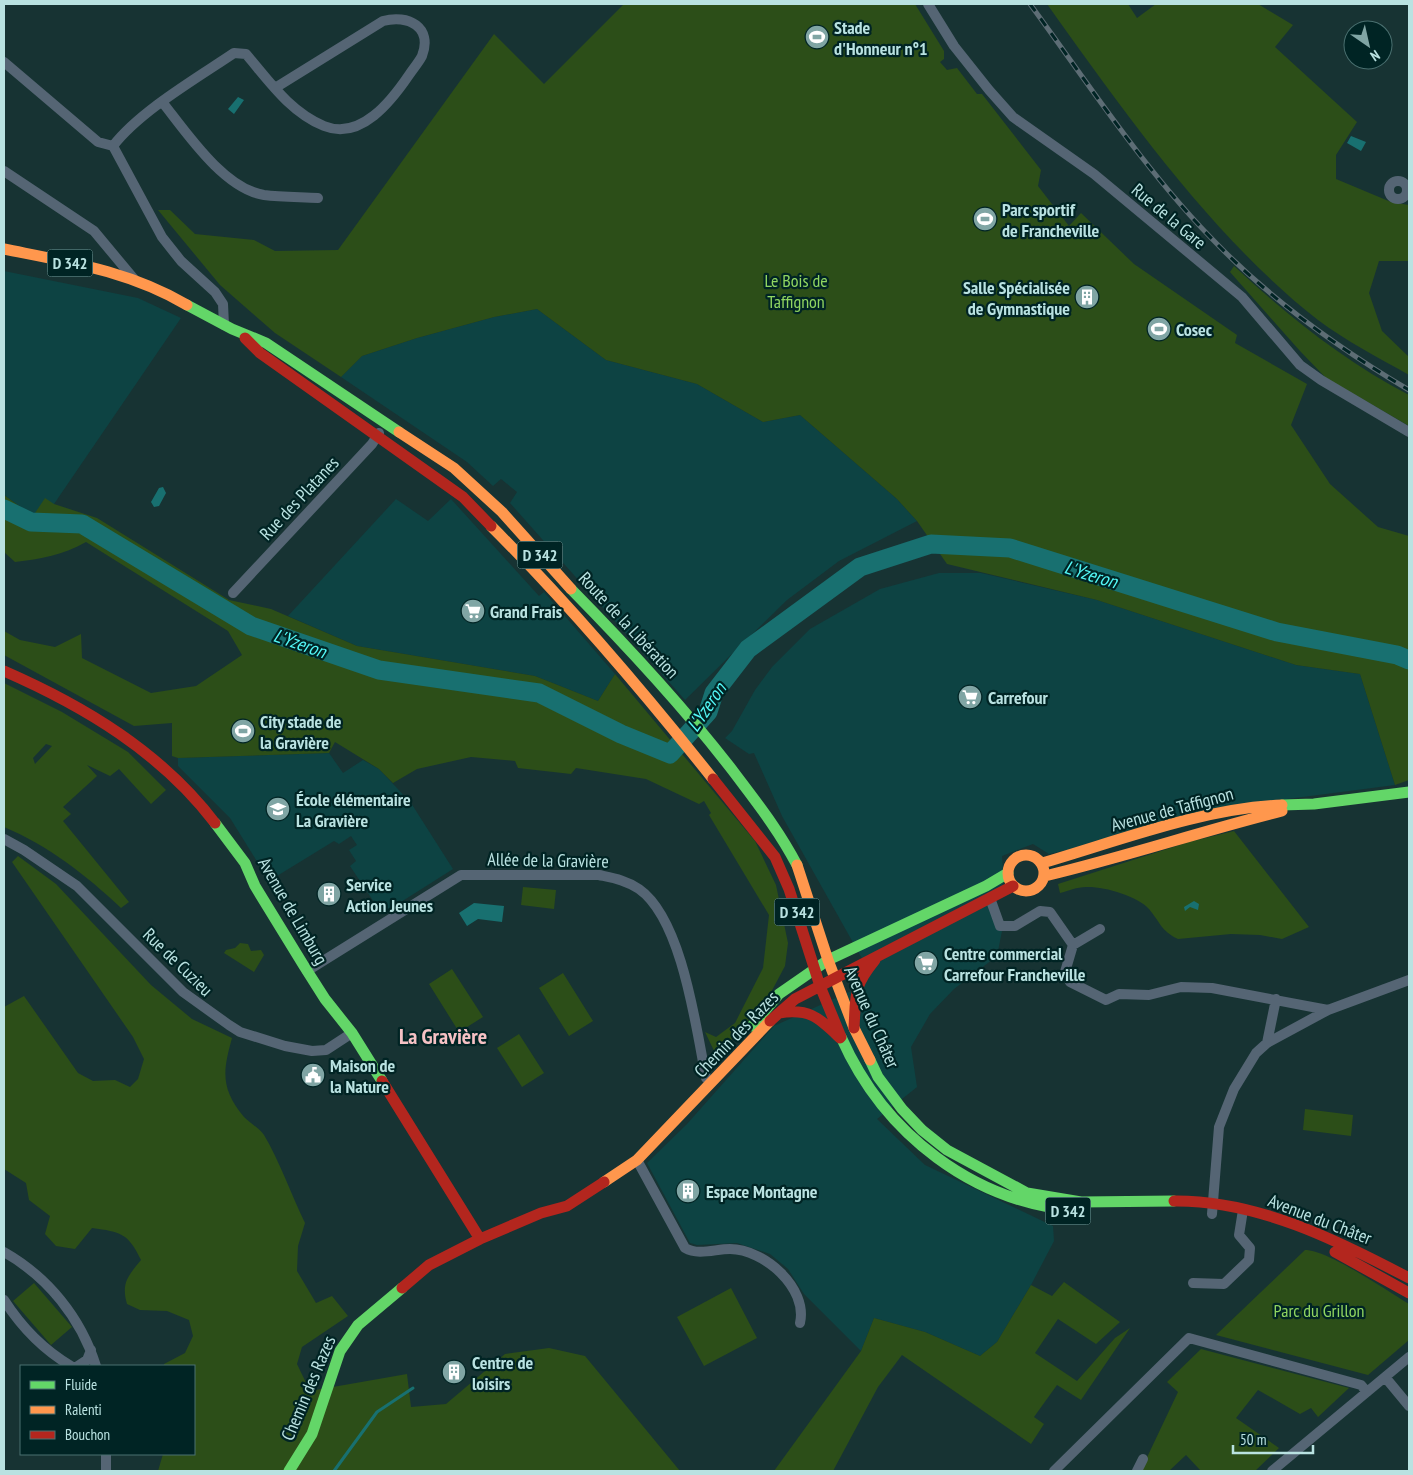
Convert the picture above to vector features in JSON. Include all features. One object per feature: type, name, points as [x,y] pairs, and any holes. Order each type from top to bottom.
[{"type":"street","name":"Rue de la Gare","points":[[928,4],[954,46],[988,90],[1013,117],[1094,174],[1253,307],[1275,338],[1300,365],[1321,380],[1409,432]]},
{"type":"street","points":[[113,146],[122,135],[162,103],[234,53],[246,54],[288,104],[324,126],[336,128],[354,126],[374,115],[394,97],[422,57],[423,35],[416,24],[406,19],[395,18],[383,22],[275,88]]},
{"type":"street","points":[[4,62],[98,142],[113,146],[162,237],[181,261],[215,292],[223,304],[224,325]]},
{"type":"street","points":[[162,103],[204,155],[232,181],[262,195],[318,198]]},
{"type":"street","name":"Route de la Libération","points":[[4,171],[94,231],[135,279]]},
{"type":"street","name":"Route de la Libération","points":[[4,250],[93,268],[135,279],[177,298],[245,337],[266,343],[454,468],[475,485],[558,575],[635,654],[679,704],[778,830],[801,874],[828,960]]},
{"type":"street","name":"Route de la Libération","points":[[245,337],[260,353],[463,497],[557,594],[664,716],[775,857],[787,880],[814,969]]},
{"type":"street","name":"Rue des Platanes","points":[[233,593],[377,436],[386,423]]},
{"type":"street","name":"Avenue de Limburg","points":[[4,671],[54,693],[119,732],[164,768],[188,791],[245,863],[255,886],[325,999],[352,1033],[480,1239]]},
{"type":"street","name":"Avenue de Taffignon","points":[[1042,863],[1200,817],[1254,806],[1314,804],[1409,792]]},
{"type":"street","name":"Avenue de Taffignon","points":[[1013,886],[1024,892],[1030,891],[1040,886],[1045,876],[1100,863],[1225,825],[1314,804]]},
{"type":"street","name":"Rue de Cuzieu","points":[[4,839],[24,850],[77,886],[183,992],[240,1032],[285,1046],[312,1051],[326,1050],[352,1033]]},
{"type":"street","points":[[819,984],[1013,886],[1008,874],[1011,863],[1019,856],[1030,855],[1042,863],[1045,876]]},
{"type":"street","points":[[814,969],[828,960],[1008,874]]},
{"type":"street","name":"Allée de la Gravière","points":[[307,970],[461,875],[599,875],[621,879],[640,889],[652,902],[675,940],[706,1078]]},
{"type":"street","points":[[990,898],[1000,926],[1015,926],[1040,911],[1050,912],[1074,945]]},
{"type":"street","points":[[1100,928],[1074,945],[1065,972],[1070,982],[1106,1000],[1119,994],[1149,995],[1181,986],[1212,988],[1328,1010]]},
{"type":"street","points":[[854,1028],[856,992],[860,978],[879,954]]},
{"type":"street","name":"Avenue du Châter","points":[[828,960],[854,1028],[878,1077],[902,1109],[922,1130],[947,1150],[1025,1198]]},
{"type":"street","name":"Avenue du Châter","points":[[814,969],[840,1038],[877,1100],[908,1135],[930,1154],[970,1180],[1060,1210],[1213,1209],[1282,1220],[1320,1234],[1364,1254],[1409,1278]]},
{"type":"street","name":"Chemin des Razes","points":[[541,1214],[614,1167],[662,1124],[706,1078],[779,994],[814,969]]},
{"type":"street","points":[[1213,1209],[1219,1127],[1234,1089],[1256,1053],[1267,1043],[1328,1010],[1409,980]]},
{"type":"street","name":"Chemin des Razes","points":[[289,1471],[312,1434],[332,1370],[350,1335],[414,1277],[448,1254],[541,1214],[567,1206],[638,1160],[777,1013],[795,998],[819,984]]},
{"type":"street","points":[[1267,1043],[1276,999]]},
{"type":"street","points":[[777,1013],[796,1009],[805,1011],[816,1016],[840,1038]]},
{"type":"street","name":"Chemin des Razes","points":[[682,1113],[706,1078]]},
{"type":"street","name":"Chemin des Razes","points":[[638,1160],[662,1124]]},
{"type":"street","points":[[638,1160],[685,1248],[692,1252],[732,1248],[764,1259],[788,1281],[800,1302],[802,1313],[800,1323]]},
{"type":"street","points":[[1193,1283],[1224,1284],[1249,1260],[1250,1248],[1239,1235],[1242,1214]]},
{"type":"street","name":"Avenue du Châter","points":[[1242,1214],[1307,1238],[1406,1291]]},
{"type":"street","points":[[4,1252],[31,1269],[58,1295],[79,1325],[96,1365]]},
{"type":"street","points":[[1406,1291],[1409,1278]]},
{"type":"street","points":[[4,1300],[20,1325],[49,1353],[69,1365]]},
{"type":"street","points":[[1054,1471],[1189,1338],[1358,1384],[1367,1392]]},
{"type":"street","points":[[80,1365],[87,1360],[91,1350]]},
{"type":"street","points":[[1272,1471],[1409,1357]]},
{"type":"street","points":[[1385,1377],[1409,1406]]},
{"type":"street","points":[[106,1455],[106,1471]]},
{"type":"street","points":[[1137,1471],[1143,1460]]},
{"type":"shaded area","points":[[238,97],[244,100],[234,114],[228,109]]},
{"type":"shaded area","points":[[1351,136],[1366,142],[1361,151],[1347,143]]},
{"type":"shaded area","points":[[4,271],[138,298],[181,318],[54,504],[33,516],[4,495]]},
{"type":"shaded area","points":[[537,309],[606,360],[697,384],[763,422],[800,415],[897,499],[917,521],[839,561],[787,600],[685,700],[510,503],[517,492],[501,479],[493,486],[467,462],[341,377],[362,356],[417,338],[494,317]]},
{"type":"shaded area","points":[[163,487],[166,493],[159,506],[154,507],[151,502],[159,488]]},
{"type":"shaded area","points":[[396,499],[428,521],[451,499],[539,596],[544,592],[615,674],[598,701],[535,676],[357,646],[288,616]]},
{"type":"shaded area","name":"Centre commercial Carrefour Francheville","points":[[939,573],[981,573],[1097,600],[1296,665],[1360,674],[1395,785],[1217,808],[1137,828],[1067,850],[1049,854],[1033,844],[1002,856],[1004,882],[995,903],[1002,931],[997,956],[954,989],[930,1014],[911,1047],[917,1087],[877,1119],[925,1165],[1053,1226],[1054,1241],[1031,1285],[997,1342],[980,1356],[925,1332],[874,1318],[861,1351],[804,1294],[788,1269],[770,1254],[737,1243],[697,1245],[690,1243],[647,1163],[687,1124],[774,1026],[860,987],[869,971],[782,816],[754,753],[749,754],[725,738],[732,731],[755,690],[772,667],[810,629],[880,589]]},
{"type":"shaded area","points":[[329,753],[343,773],[363,760],[379,769],[411,803],[453,869],[382,914],[350,866],[356,861],[349,850],[357,845],[351,836],[339,844],[334,841],[277,876],[271,884],[230,818],[178,766],[178,758]]},
{"type":"shaded area","points":[[1194,901],[1199,904],[1198,910],[1190,907],[1185,911],[1184,907]]},
{"type":"shaded area","points":[[474,903],[504,906],[502,922],[478,919],[467,926],[459,913]]},
{"type":"green space","name":"Le Bois de Taffignon","points":[[624,4],[915,4],[944,51],[944,59],[940,62],[947,70],[957,68],[977,94],[982,94],[1041,170],[1038,186],[1069,226],[1081,213],[1134,264],[1237,335],[1235,343],[1307,384],[1291,425],[1330,484],[1378,527],[1409,536],[1409,780],[1395,785],[1360,674],[1296,665],[1097,600],[947,564],[917,521],[897,499],[800,415],[763,422],[697,384],[606,360],[537,309],[494,317],[417,338],[362,356],[341,377],[275,333],[220,285],[158,210],[170,210],[195,234],[254,240],[275,251],[338,250],[494,34],[544,84]]},
{"type":"green space","points":[[1047,4],[1128,4],[1137,18],[1156,4],[1258,4],[1293,25],[1275,47],[1357,122],[1336,155],[1336,179],[1391,202],[1409,205],[1409,261],[1379,261],[1369,293],[1382,331],[1409,357],[1409,375],[1351,342],[1318,320],[1279,287],[1242,251],[1172,172]]},
{"type":"green space","points":[[1234,266],[1317,337],[1362,368],[1409,395],[1409,426],[1326,378],[1230,272]]},
{"type":"green space","points":[[4,495],[33,516],[45,498],[54,504],[97,518],[229,600],[271,609],[357,646],[535,676],[598,701],[615,674],[755,841],[776,885],[788,943],[785,966],[768,998],[717,1057],[705,1032],[716,1037],[735,1023],[763,968],[769,915],[709,815],[711,813],[704,801],[699,804],[646,779],[576,768],[571,774],[518,768],[515,761],[471,757],[417,769],[393,783],[379,769],[335,742],[329,753],[178,758],[172,756],[172,723],[134,726],[4,655],[4,631],[20,640],[55,647],[81,634],[82,658],[151,693],[196,686],[242,655],[228,631],[86,542],[52,556],[15,562],[4,552]]},
{"type":"green space","points":[[4,683],[62,712],[128,752],[166,790],[151,804],[119,769],[110,776],[87,765],[97,776],[63,807],[71,814],[63,821],[129,902],[121,908],[94,884],[52,852],[4,827]],"holes":[[[46,744],[52,746],[35,764],[33,758]]]},
{"type":"green space","points":[[1234,831],[1309,927],[1282,939],[1260,935],[1231,934],[1178,939],[1164,929],[1144,904],[1129,896],[1093,887],[1079,888],[1060,893],[1058,884],[1189,842]]},
{"type":"green space","points":[[18,856],[56,884],[151,985],[192,1019],[232,1038],[226,1070],[227,1088],[236,1107],[244,1117],[260,1130],[270,1145],[305,1223],[298,1246],[297,1271],[316,1303],[332,1296],[348,1316],[302,1347],[297,1364],[310,1391],[407,1374],[411,1407],[446,1404],[505,1354],[549,1348],[585,1356],[680,1471],[158,1471],[163,1455],[195,1455],[195,1365],[164,1365],[185,1353],[193,1336],[189,1320],[167,1311],[140,1310],[127,1304],[125,1285],[132,1271],[141,1260],[132,1244],[123,1235],[92,1228],[75,1249],[56,1246],[45,1234],[50,1216],[29,1200],[26,1183],[4,1169],[4,1007],[24,996],[78,1073],[93,1081],[115,1080],[130,1087],[138,1079],[144,1059],[133,1037],[12,862]]},
{"type":"green space","points":[[523,887],[556,890],[554,909],[521,905]]},
{"type":"green space","points":[[240,943],[248,944],[251,951],[261,950],[264,955],[254,972],[224,953],[226,950],[235,948]]},
{"type":"green space","points":[[452,969],[483,1017],[459,1032],[429,984]]},
{"type":"green space","points":[[563,973],[593,1021],[569,1036],[539,988]]},
{"type":"green space","points":[[519,1034],[544,1073],[522,1087],[497,1048]]},
{"type":"green space","points":[[1305,1109],[1353,1115],[1351,1136],[1303,1130]]},
{"type":"green space","name":"Parc du Grillon","points":[[1305,1250],[1328,1256],[1342,1263],[1409,1304],[1409,1340],[1368,1375],[1216,1335]]},
{"type":"green space","points":[[1064,1282],[1120,1322],[1096,1344],[1058,1319],[1035,1353],[1077,1381],[1115,1338],[1130,1328],[1081,1400],[1057,1385],[1034,1417],[1044,1424],[1031,1444],[902,1355],[878,1387],[833,1471],[774,1471],[861,1351],[874,1318],[925,1332],[980,1356],[997,1342],[1031,1285],[1052,1296]]},
{"type":"green space","points":[[34,1283],[72,1327],[51,1345],[13,1301]]},
{"type":"green space","points":[[731,1288],[757,1338],[704,1366],[677,1317]]},
{"type":"green space","points":[[1201,1349],[1349,1388],[1318,1417],[1311,1408],[1300,1414],[1258,1390],[1236,1418],[1279,1448],[1255,1471],[1201,1471],[1186,1455],[1169,1471],[1142,1471],[1178,1392],[1167,1382]]},
{"type":"waterway","name":"L'Yzeron","points":[[4,509],[31,522],[82,524],[251,626],[379,670],[539,693],[621,734],[670,754],[708,712],[714,693],[748,649],[860,567],[931,544],[1010,548],[1277,632],[1397,655],[1409,660]]},
{"type":"waterway","points":[[334,1471],[377,1412],[413,1388]]},
{"type":"railway","points":[[1030,4],[1143,159],[1219,246],[1263,287],[1309,324],[1409,390]]},
{"type":"traffic: fast","points":[[187,305],[232,329],[266,343],[399,432]]},
{"type":"traffic: fast","points":[[571,589],[655,677],[695,723],[767,816],[797,865]]},
{"type":"traffic: fast","points":[[1282,805],[1314,804],[1409,792]]},
{"type":"traffic: fast","points":[[215,823],[245,863],[255,886],[304,966],[325,999],[352,1033],[382,1081]]},
{"type":"traffic: fast","points":[[752,1026],[779,994],[828,960],[986,886],[1008,873]]},
{"type":"traffic: fast","points":[[841,1037],[859,1072],[882,1104],[908,1133],[937,1158],[969,1178],[1004,1194],[1042,1205],[1081,1211]]},
{"type":"traffic: fast","points":[[870,1060],[878,1077],[902,1109],[922,1130],[947,1150],[1027,1193],[1081,1202],[1174,1201]]},
{"type":"traffic: fast","points":[[289,1471],[312,1434],[340,1351],[358,1325],[402,1288]]},
{"type":"traffic: slow","points":[[4,249],[75,263],[121,276],[165,293],[187,305]]},
{"type":"traffic: slow","points":[[399,432],[454,468],[502,512],[571,589]]},
{"type":"traffic: slow","points":[[491,526],[550,587],[606,650],[713,779]]},
{"type":"traffic: slow","points":[[1042,863],[1191,819],[1252,807],[1282,805]]},
{"type":"traffic: slow","points":[[1045,876],[1282,811]]},
{"type":"traffic: slow","points":[[1026,855],[1033,856],[1039,860],[1043,866],[1044,873],[1043,880],[1039,886],[1033,890],[1026,891],[1019,890],[1013,886],[1009,880],[1008,873],[1009,866],[1013,860],[1019,856],[1026,855]]},
{"type":"traffic: slow","points":[[797,865],[828,960],[854,1028],[870,1060]]},
{"type":"traffic: slow","points":[[604,1182],[637,1160],[770,1021]]},
{"type":"traffic: jam","points":[[245,338],[260,353],[463,497],[491,526]]},
{"type":"traffic: jam","points":[[4,671],[92,716],[146,753],[194,798],[215,823]]},
{"type":"traffic: jam","points":[[713,779],[775,857],[789,889],[820,986],[841,1037]]},
{"type":"traffic: jam","points":[[770,1021],[795,999],[1013,886]]},
{"type":"traffic: jam","points":[[854,1028],[859,984],[875,960]]},
{"type":"traffic: jam","points":[[779,1013],[806,1013],[820,1020],[840,1038]]},
{"type":"traffic: jam","points":[[382,1081],[480,1239]]},
{"type":"traffic: jam","points":[[402,1288],[429,1265],[480,1239],[541,1213],[567,1206],[604,1182]]},
{"type":"traffic: jam","points":[[1174,1201],[1205,1202],[1236,1207],[1266,1215],[1325,1237],[1409,1278]]},
{"type":"traffic: jam","points":[[1335,1252],[1409,1293]]},
{"type":"place","name":"Stade d'Honneur n°1","points":[[817,37]]},
{"type":"place","name":"Parc sportif de Francheville","points":[[985,219]]},
{"type":"place","name":"Salle Spécialisée de Gymnastique","points":[[1087,297]]},
{"type":"place","name":"Cosec","points":[[1159,329]]},
{"type":"place","name":"Grand Frais","points":[[473,611]]},
{"type":"place","name":"Carrefour","points":[[970,697]]},
{"type":"place","name":"City stade de la Gravière","points":[[243,731]]},
{"type":"place","name":"École élémentaire La Gravière","points":[[278,809]]},
{"type":"place","name":"Service Action Jeunes","points":[[329,894]]},
{"type":"place","name":"Centre commercial Carrefour Francheville","points":[[926,963]]},
{"type":"place","name":"Maison de la Nature","points":[[313,1075]]},
{"type":"place","name":"Espace Montagne","points":[[688,1191]]},
{"type":"place","name":"Centre de loisirs","points":[[454,1372]]},
{"type":"district","name":"La Gravière","points":[[443,1036]]}]
